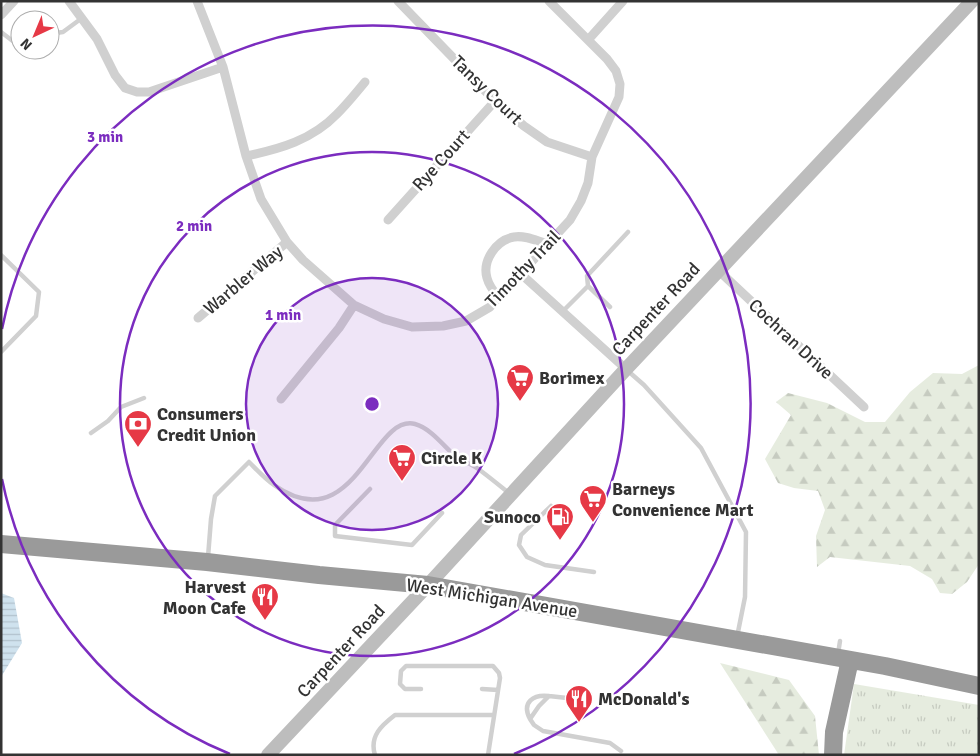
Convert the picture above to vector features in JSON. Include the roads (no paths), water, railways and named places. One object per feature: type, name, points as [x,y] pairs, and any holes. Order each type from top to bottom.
[{"type":"highway","name":"West Michigan Avenue","points":[[1,544],[207,562],[428,585],[885,666],[979,686]]},
{"type":"highway","points":[[833,755],[843,659]]},
{"type":"main road","name":"Carpenter Road","points":[[268,755],[428,585],[626,369],[972,1]]},
{"type":"street","points":[[1,16],[14,1]]},
{"type":"street","points":[[69,1],[97,39],[115,75],[125,88],[137,92],[150,92],[223,67]]},
{"type":"street","name":"Timothy Trail","points":[[197,1],[223,67],[246,156],[261,200],[287,242],[303,260],[354,304],[384,319],[412,327],[444,326],[466,321],[490,307],[570,220],[581,201],[588,183],[592,157],[619,97],[620,84],[616,71],[549,1]]},
{"type":"street","name":"Tansy Court","points":[[398,1],[495,101],[524,126],[547,142],[592,157]]},
{"type":"street","points":[[588,40],[623,1]]},
{"type":"street","points":[[246,156],[277,150],[304,139],[319,130],[337,114],[365,82]]},
{"type":"street","name":"Rye Court","points":[[388,220],[495,101]]},
{"type":"street","points":[[499,298],[489,285],[486,276],[487,263],[493,249],[502,240],[515,236],[548,244]]},
{"type":"street","name":"Warbler Way","points":[[198,318],[287,242]]},
{"type":"street","name":"Cochran Drive","points":[[718,271],[864,407]]},
{"type":"street","points":[[521,274],[626,369]]},
{"type":"street","points":[[281,399],[339,328],[354,304]]},
{"type":"lane","points":[[60,32],[82,18]]},
{"type":"lane","points":[[610,307],[588,286],[587,276],[628,232]]},
{"type":"lane","points":[[1,255],[39,292],[36,316],[1,352]]},
{"type":"lane","points":[[563,311],[588,286]]},
{"type":"lane","points":[[626,369],[644,385],[701,448],[746,532],[745,597],[736,641]]},
{"type":"lane","points":[[91,434],[108,421],[121,407],[144,398]]},
{"type":"lane","points":[[207,562],[215,496],[249,462],[273,485],[288,493],[303,499],[319,499],[334,494],[348,484],[393,430],[404,424],[415,424],[424,429],[455,456],[476,468],[511,495]]},
{"type":"lane","points":[[370,489],[335,525],[335,536],[412,545],[442,513]]},
{"type":"lane","points":[[551,506],[521,535],[519,545],[527,556],[545,565],[594,572]]},
{"type":"lane","points":[[840,640],[843,659]]},
{"type":"lane","points":[[421,689],[405,689],[400,684],[401,671],[406,666],[493,666],[499,673],[488,755]]},
{"type":"lane","points":[[482,689],[498,690]]},
{"type":"lane","points":[[590,694],[576,700],[538,695],[527,705],[527,713],[534,725],[543,732],[610,743],[620,751]]},
{"type":"lane","points":[[530,719],[549,696]]},
{"type":"lane","points":[[375,755],[372,747],[374,736],[383,724],[396,715],[494,715]]},
{"type":"water","points":[[1,593],[14,598],[22,643],[1,677]]},
{"type":"place","name":"Borimex","points":[[520,402]]},
{"type":"place","name":"Consumers Credit Union","points":[[138,448]]},
{"type":"place","name":"Circle K","points":[[402,482]]},
{"type":"place","name":"Barneys Convenience Mart","points":[[593,523]]},
{"type":"place","name":"Sunoco","points":[[560,541]]},
{"type":"place","name":"Harvest Moon Cafe","points":[[265,621]]},
{"type":"place","name":"McDonald's","points":[[579,723]]}]
